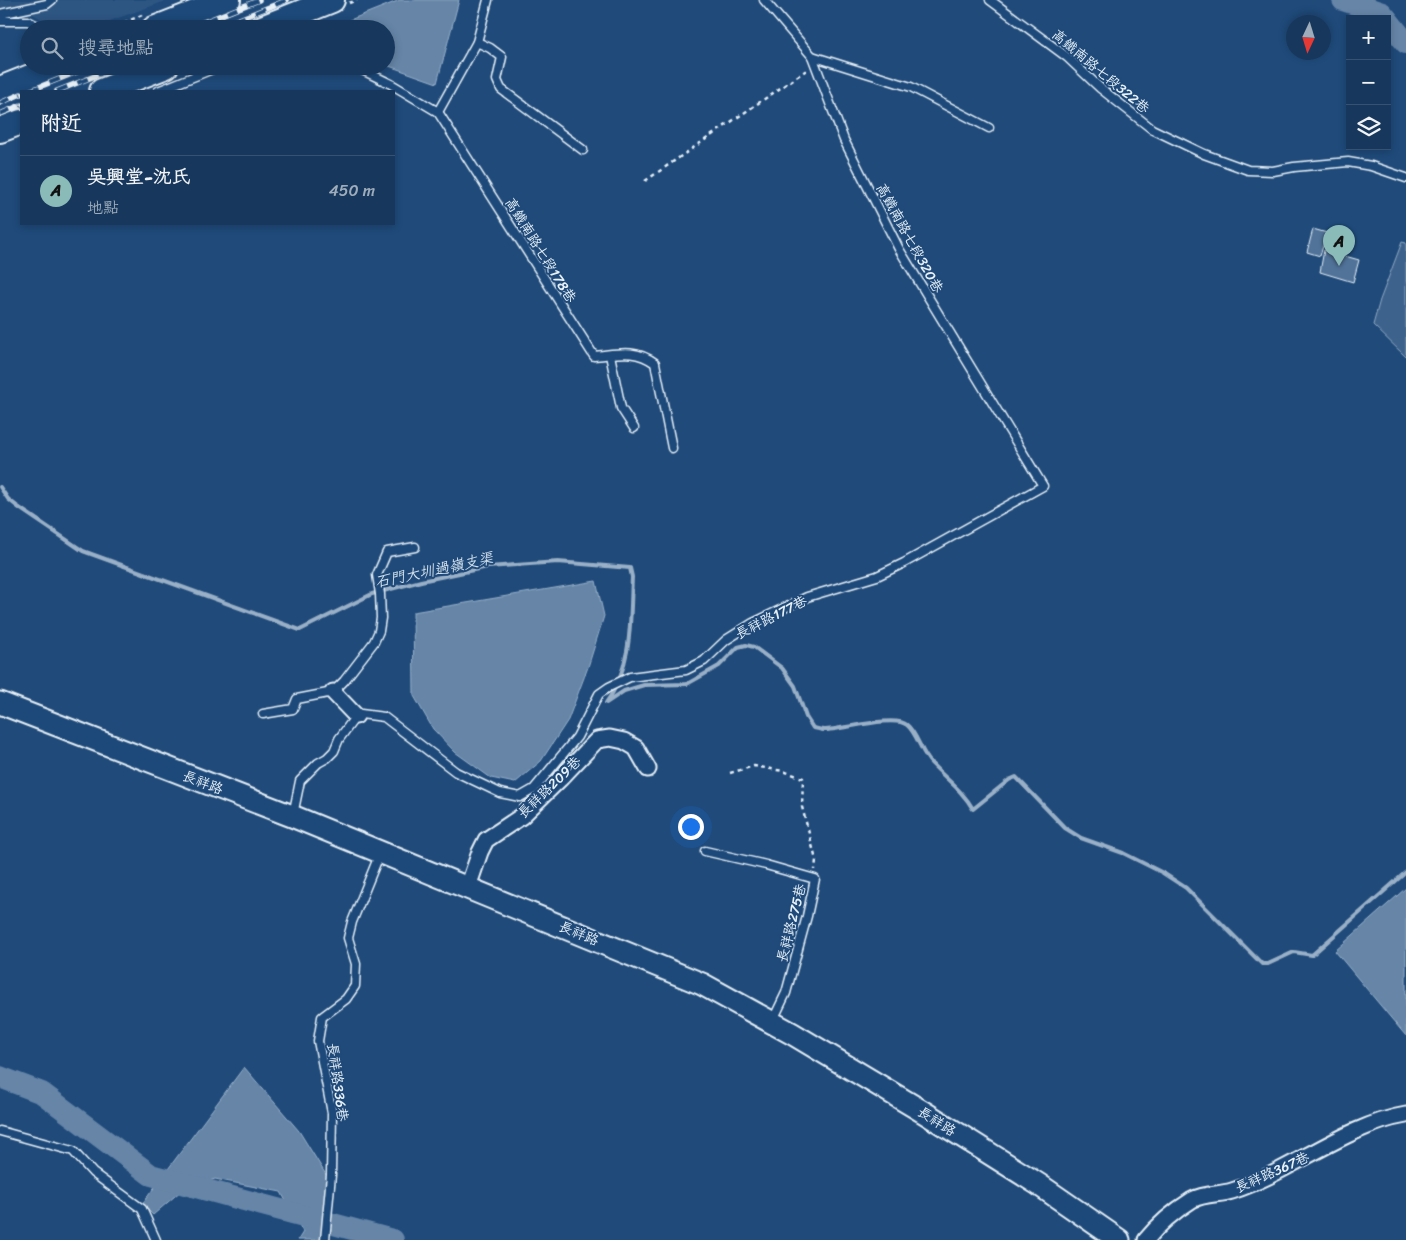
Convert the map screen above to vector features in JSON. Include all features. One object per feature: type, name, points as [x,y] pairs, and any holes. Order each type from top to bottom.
[{"type":"main road","points":[[177,20],[228,0]]},
{"type":"main road","points":[[282,20],[332,0]]},
{"type":"main road","points":[[0,89],[35,75]]},
{"type":"main road","points":[[108,90],[154,82]]},
{"type":"main road","points":[[0,130],[20,122]]},
{"type":"street","points":[[333,692],[356,716]]},
{"type":"street","name":"長祥路","points":[[0,703],[381,851],[702,984],[772,1022],[925,1113],[1030,1179],[1119,1240]]},
{"type":"street","name":"長祥路209巷","points":[[468,887],[486,840],[522,816],[597,740],[610,738],[624,741],[636,748],[648,769]]},
{"type":"street","name":"長祥路367巷","points":[[1146,1240],[1177,1211],[1194,1199],[1209,1194],[1231,1191],[1289,1167],[1376,1123],[1406,1116]]},
{"type":"lane","points":[[0,14],[47,4],[52,0]]},
{"type":"lane","points":[[438,112],[477,42],[488,0]]},
{"type":"lane","name":"高鐵南路七段320巷","points":[[764,0],[812,56],[844,140],[899,249],[1042,486]]},
{"type":"lane","name":"高鐵南路七段322巷","points":[[990,0],[1067,57],[1100,88],[1152,129],[1204,154],[1248,170],[1273,171],[1348,162],[1371,166],[1406,178]]},
{"type":"lane","points":[[0,21],[20,21]]},
{"type":"lane","points":[[477,42],[490,48],[502,57],[497,80],[502,89],[583,150]]},
{"type":"lane","points":[[812,56],[911,87],[988,128]]},
{"type":"lane","points":[[137,75],[154,82],[183,75]]},
{"type":"lane","name":"高鐵南路七段178巷","points":[[372,75],[438,112],[594,356],[634,352],[647,357],[655,363],[672,448]]},
{"type":"lane","points":[[610,354],[621,408],[634,428]]},
{"type":"lane","name":"長祥路177巷","points":[[356,716],[366,714],[384,717],[456,772],[500,793],[520,797],[534,789],[544,779],[577,737],[599,694],[609,687],[630,677],[686,670],[704,661],[726,640],[753,623],[807,597],[877,576],[1042,486]]},
{"type":"lane","points":[[263,714],[293,709],[297,699],[333,692],[344,681],[374,642],[378,631],[381,610],[378,575],[387,552],[415,547]]},
{"type":"lane","points":[[292,816],[300,781],[318,763],[334,751],[339,740],[356,716]]},
{"type":"lane","name":"長祥路336巷","points":[[325,1238],[331,1174],[332,1113],[318,1041],[322,1017],[346,999],[356,986],[356,964],[348,938],[352,922],[381,851]]},
{"type":"lane","name":"長祥路275巷","points":[[705,852],[766,865],[815,879],[786,993],[772,1022]]},
{"type":"lane","points":[[0,1131],[73,1150],[93,1173],[142,1209],[156,1240]]},
{"type":"path","points":[[645,181],[803,71],[816,66]]},
{"type":"path","points":[[730,772],[754,766],[783,771],[803,778],[802,808],[816,860],[815,879]]},
{"type":"shaded area","points":[[0,0],[164,0],[163,2],[112,20],[43,20],[31,13],[0,15]]},
{"type":"shaded area","points":[[400,0],[459,0],[437,83],[395,68],[395,20],[350,20]]},
{"type":"shaded area","points":[[1402,242],[1406,243],[1405,356],[1373,325],[1380,300]]},
{"type":"shaded area","points":[[596,581],[604,616],[588,667],[568,720],[541,761],[515,783],[491,778],[455,752],[433,729],[414,696],[413,612]]},
{"type":"shaded area","points":[[1406,888],[1406,1036],[1335,951]]},
{"type":"shaded area","points":[[244,1067],[299,1131],[328,1178],[323,1240],[298,1240],[303,1232],[281,1192],[215,1179],[182,1190],[153,1215],[142,1204]]},
{"type":"building","points":[[1313,229],[1327,233],[1320,256],[1307,252]]},
{"type":"building","points":[[1324,250],[1359,260],[1353,282],[1320,272]]},
{"type":"waterway","points":[[1343,0],[1384,15]]},
{"type":"waterway","points":[[1391,24],[1406,43]]},
{"type":"waterway","name":"石門大圳過嶺支渠","points":[[0,487],[8,499],[18,507],[83,551],[300,630],[372,594],[421,581],[488,567],[558,562],[630,568],[632,577],[631,610],[626,658],[615,689],[606,703],[624,691],[644,685],[687,684],[719,666],[738,647],[746,645],[754,647],[782,668],[795,686],[806,717],[813,728],[823,730],[891,721],[907,725],[914,733],[928,759],[959,791],[973,809],[1009,780],[1016,777],[1065,828],[1081,838],[1123,853],[1163,873],[1186,888],[1262,964],[1268,964],[1294,952],[1312,955],[1406,872]]},
{"type":"waterway","points":[[0,1077],[42,1093],[151,1175],[393,1240]]},
{"type":"railway","points":[[209,20],[259,0]]},
{"type":"railway","points":[[237,20],[287,0]]},
{"type":"railway","points":[[32,90],[69,75]]},
{"type":"railway","points":[[60,90],[97,75]]},
{"type":"railway","points":[[0,103],[20,94]]},
{"type":"railway","points":[[0,114],[20,105]]},
{"type":"place","name":"吳興堂-沈氏","points":[[1339,266]]}]
